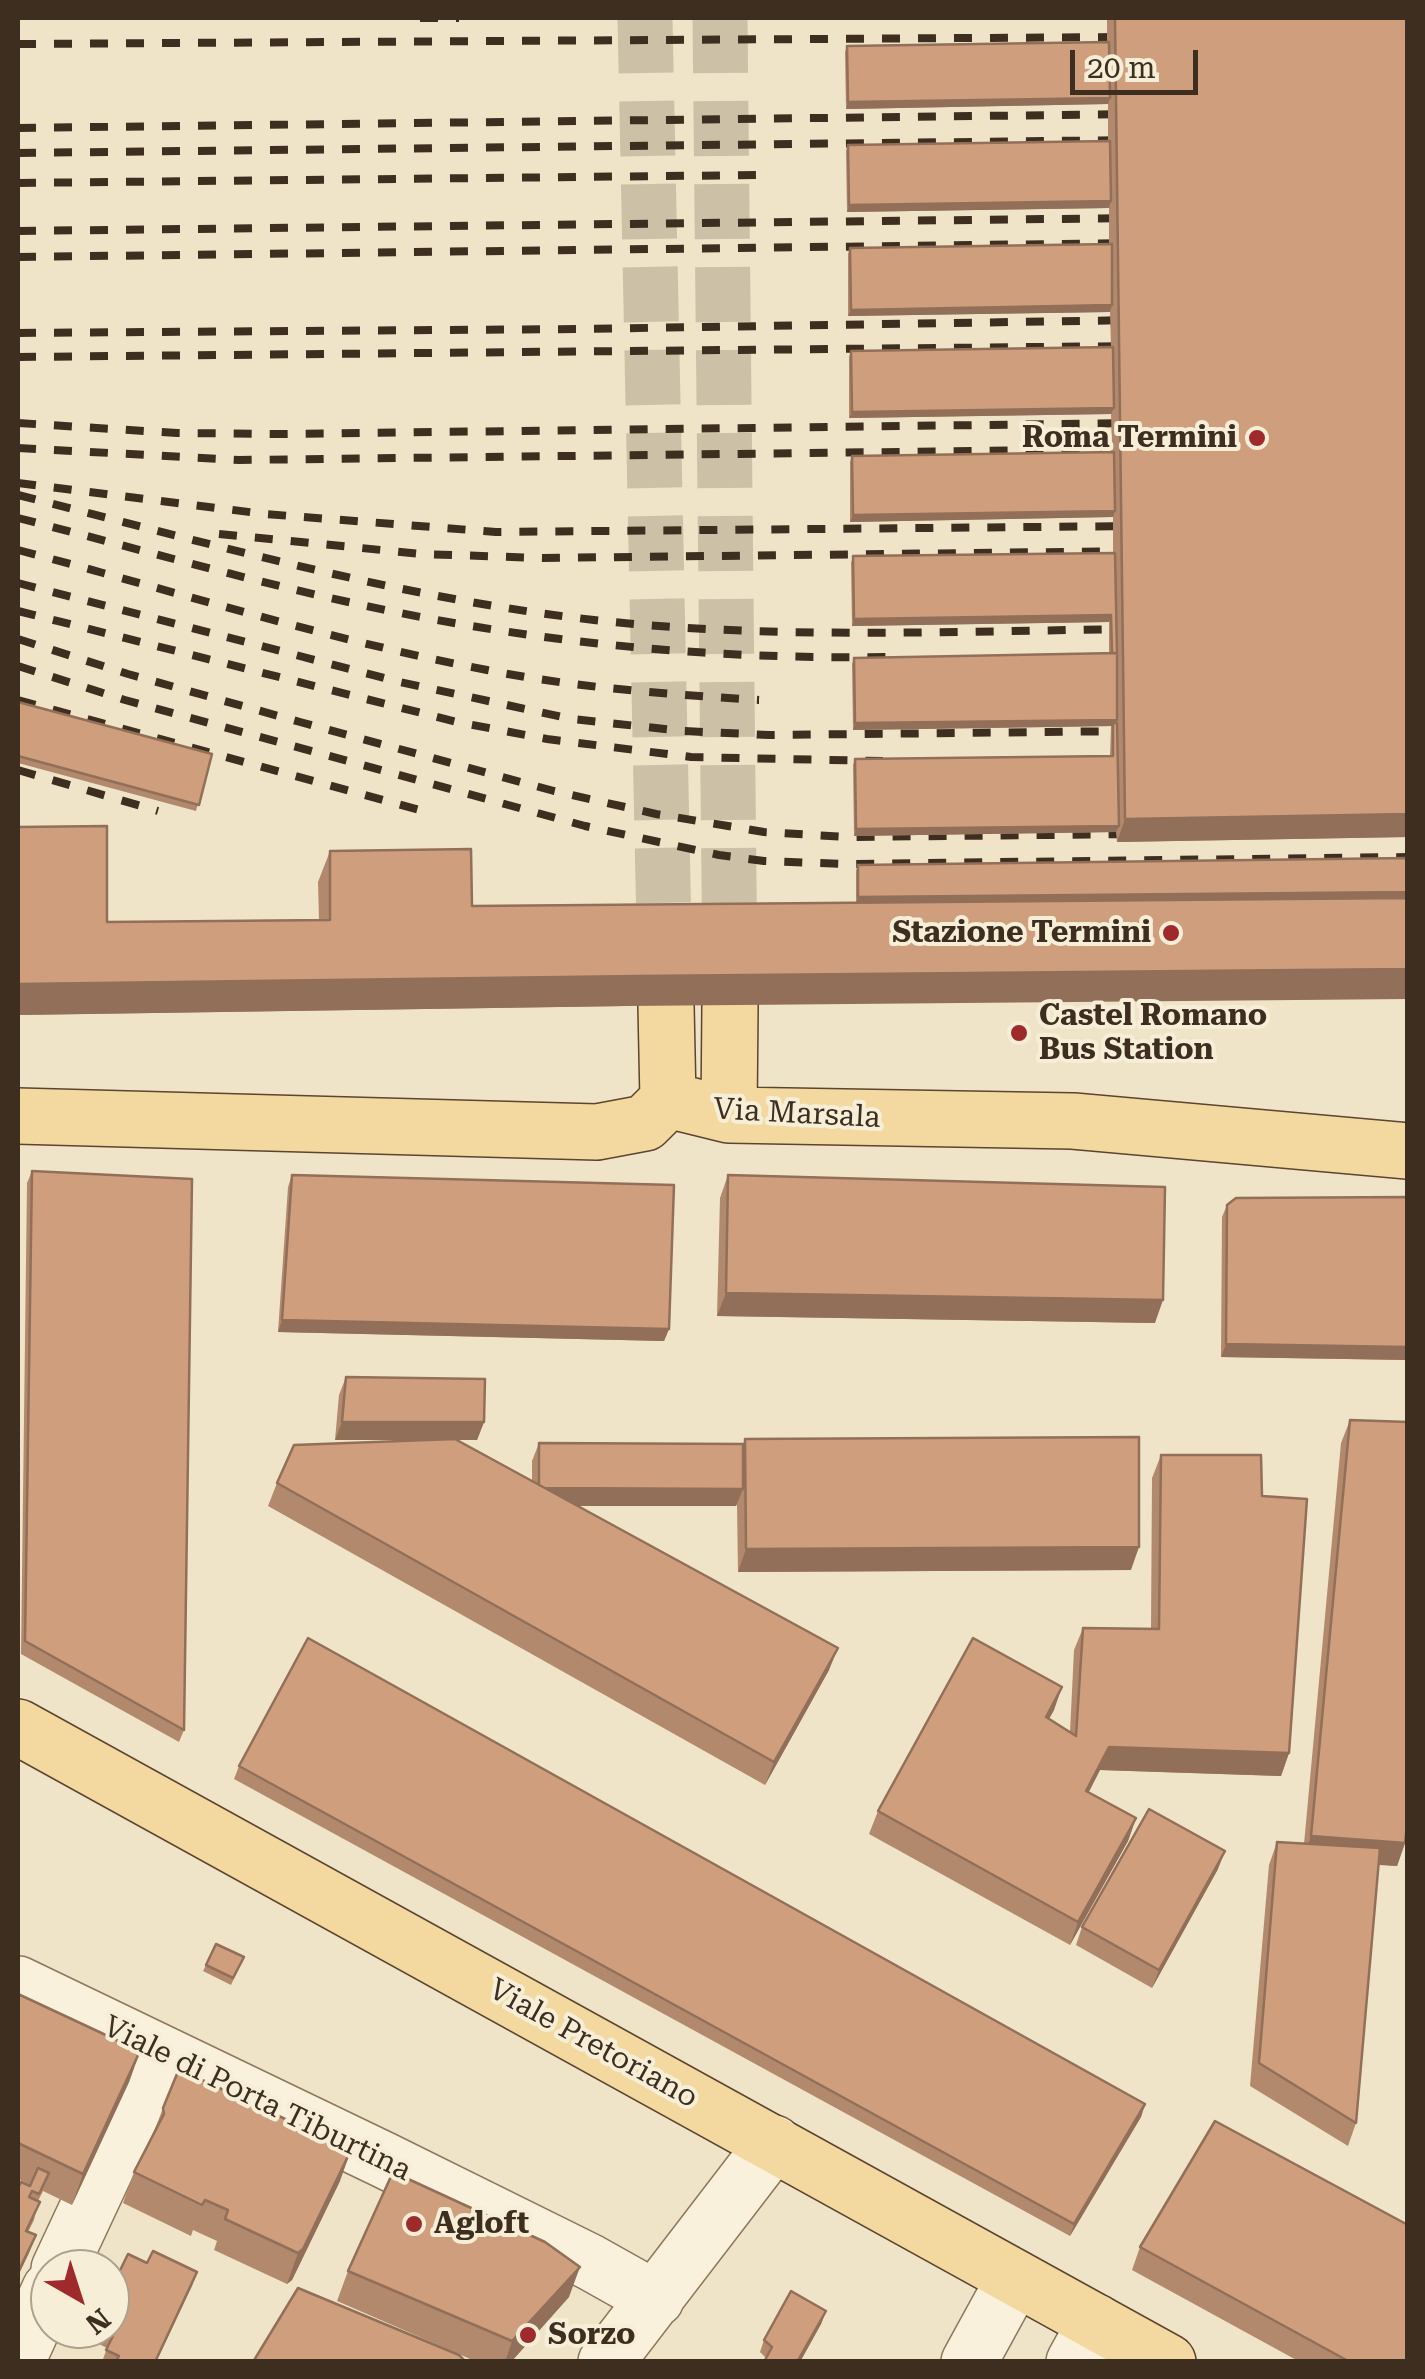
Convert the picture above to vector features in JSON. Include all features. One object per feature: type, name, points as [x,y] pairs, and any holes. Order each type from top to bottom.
[{"type":"main road","points":[[18,1116],[597,1132],[645,1123],[668,1100],[666,1006]]},
{"type":"main road","points":[[729,1115],[730,1006]]},
{"type":"main road","name":"Via Marsala","points":[[668,1100],[729,1115],[1073,1121],[1408,1151]]},
{"type":"main road","name":"Viale Pretoriano","points":[[18,1727],[1016,2278],[1085,2342],[1168,2362]]},
{"type":"street","name":"Viale di Porta Tiburtina","points":[[18,1984],[572,2254],[656,2299]]},
{"type":"street","points":[[69,2249],[160,2053]]},
{"type":"street","points":[[606,2362],[774,2143]]},
{"type":"street","points":[[970,2362],[1016,2278]]},
{"type":"street","points":[[18,2359],[30,2333]]},
{"type":"building","name":"Roma Termini","points":[[1115,18],[1408,18],[1408,814],[1125,819]]},
{"type":"building","points":[[1109,42],[1110,98],[848,102],[847,46]]},
{"type":"building","points":[[1110,141],[1111,201],[849,205],[848,145]]},
{"type":"building","points":[[1112,244],[1112,305],[851,310],[850,248]]},
{"type":"building","points":[[1113,347],[1114,408],[852,412],[851,351]]},
{"type":"building","points":[[1114,452],[1115,511],[853,515],[852,456]]},
{"type":"building","points":[[1115,553],[1117,653],[1112,653],[1111,615],[854,619],[853,556]]},
{"type":"building","points":[[1117,653],[1117,720],[855,723],[854,658]]},
{"type":"building","points":[[18,702],[212,754],[199,805],[18,756]]},
{"type":"building","points":[[1113,723],[1117,723],[1119,826],[856,829],[855,759],[1113,756]]},
{"type":"building","name":"Stazione Termini","points":[[107,826],[107,922],[330,920],[330,851],[471,849],[472,906],[1408,898],[1408,969],[18,984],[18,827]]},
{"type":"building","points":[[1408,858],[1408,892],[858,897],[858,865]]},
{"type":"building","points":[[32,1171],[192,1179],[184,1730],[25,1641]]},
{"type":"building","points":[[292,1175],[674,1185],[669,1329],[282,1320]]},
{"type":"building","points":[[728,1175],[1165,1187],[1163,1300],[726,1293]]},
{"type":"building","points":[[1408,1197],[1408,1347],[1226,1344],[1227,1205],[1236,1198]]},
{"type":"building","points":[[346,1377],[485,1379],[484,1422],[342,1422]]},
{"type":"building","points":[[1350,1420],[1408,1422],[1405,1843],[1311,1836]]},
{"type":"building","points":[[1139,1437],[1139,1547],[746,1549],[745,1439]]},
{"type":"building","points":[[455,1439],[838,1648],[774,1762],[277,1483],[294,1445]]},
{"type":"building","points":[[539,1443],[743,1444],[743,1489],[545,1488],[539,1485]]},
{"type":"building","points":[[1161,1455],[1261,1455],[1262,1496],[1307,1499],[1289,1753],[1109,1747],[1086,1791],[1136,1818],[1078,1922],[878,1811],[973,1638],[1062,1687],[1046,1717],[1076,1736],[1083,1628],[1159,1629]]},
{"type":"building","points":[[308,1638],[1145,2104],[1074,2224],[239,1766]]},
{"type":"building","points":[[1149,1809],[1225,1851],[1159,1970],[1082,1927]]},
{"type":"building","points":[[1277,1842],[1380,1848],[1356,2123],[1259,2063]]},
{"type":"building","points":[[216,1944],[244,1957],[233,1978],[206,1965]]},
{"type":"building","points":[[18,1994],[140,2051],[83,2174],[18,2143]]},
{"type":"building","points":[[179,2069],[351,2150],[298,2253],[225,2219],[228,2210],[205,2200],[202,2205],[134,2172],[164,2114]]},
{"type":"building","points":[[1215,2121],[1408,2225],[1408,2362],[1350,2362],[1140,2247]]},
{"type":"building","points":[[38,2168],[49,2173],[39,2194],[32,2191],[29,2197],[40,2202],[26,2231],[36,2235],[18,2272],[18,2188],[21,2182],[30,2186]]},
{"type":"building","points":[[393,2172],[545,2242],[580,2267],[512,2341],[348,2271]]},
{"type":"building","points":[[153,2251],[197,2272],[155,2362],[122,2362],[106,2350],[130,2349],[130,2255],[147,2263]]},
{"type":"building","points":[[298,2288],[459,2355],[466,2362],[253,2362]]},
{"type":"building","points":[[791,2291],[826,2311],[797,2362],[764,2362],[772,2347],[764,2340]]},
{"type":"tunnel","points":[[645,18],[665,978]]},
{"type":"tunnel","points":[[720,18],[730,977]]},
{"type":"railway","points":[[420,18],[459,18]]},
{"type":"railway","points":[[18,44],[1133,37]]},
{"type":"railway","points":[[18,128],[1138,114]]},
{"type":"railway","points":[[18,153],[1137,140]]},
{"type":"railway","points":[[18,183],[762,175]]},
{"type":"railway","points":[[18,231],[1138,218]]},
{"type":"railway","points":[[18,257],[1137,243]]},
{"type":"railway","points":[[18,333],[1138,320]]},
{"type":"railway","points":[[18,357],[1138,346]]},
{"type":"railway","points":[[18,423],[177,433],[282,434],[1137,423]]},
{"type":"railway","points":[[18,448],[239,460],[1138,449]]},
{"type":"railway","points":[[18,483],[265,514],[496,532],[1143,526]]},
{"type":"railway","points":[[18,495],[376,583],[594,620],[798,632],[1138,629]]},
{"type":"railway","points":[[18,518],[297,590],[466,625],[677,651],[888,657]]},
{"type":"railway","points":[[219,534],[422,554],[542,558],[1143,551]]},
{"type":"railway","points":[[18,550],[310,630],[487,670],[589,686],[759,700]]},
{"type":"railway","points":[[18,583],[400,682],[572,719],[769,735],[1138,731]]},
{"type":"railway","points":[[18,611],[457,722],[547,739],[691,757],[883,761]]},
{"type":"railway","points":[[18,639],[300,722],[554,791],[656,814],[764,832],[847,837],[1143,834]]},
{"type":"railway","points":[[18,666],[125,700],[585,826],[719,855],[847,864],[1408,857]]},
{"type":"railway","points":[[18,700],[423,811]]},
{"type":"railway","points":[[18,770],[158,811]]},
{"type":"place","name":"Roma Termini","points":[[1257,438]]},
{"type":"place","name":"Stazione Termini","points":[[1171,933]]},
{"type":"place","name":"Castel Romano Bus Station","points":[[1019,1033]]},
{"type":"place","name":"Agloft","points":[[414,2224]]},
{"type":"place","name":"Sorzo","points":[[528,2335]]}]
